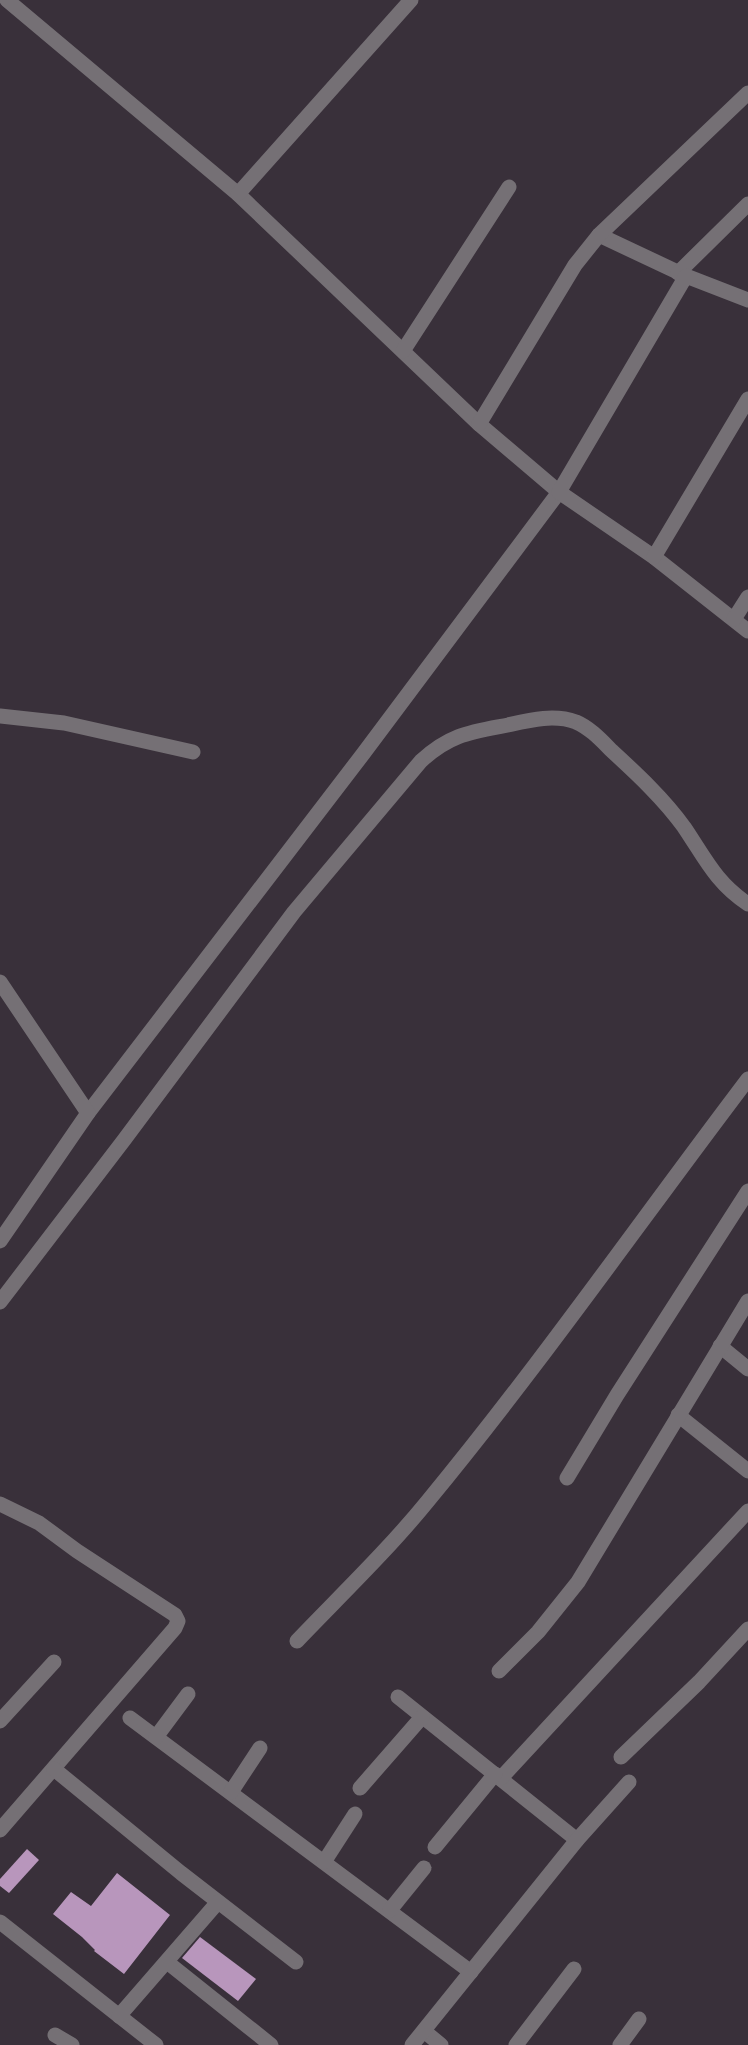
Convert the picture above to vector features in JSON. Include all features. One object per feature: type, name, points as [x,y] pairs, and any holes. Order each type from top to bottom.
[{"type":"street","points":[[238,194],[411,0]]},
{"type":"street","points":[[14,2],[238,194],[479,424],[559,492],[654,557],[748,631]]},
{"type":"street","points":[[479,424],[575,265],[599,235],[748,93]]},
{"type":"street","points":[[403,351],[509,187]]},
{"type":"street","points":[[0,1241],[88,1113],[363,754],[559,492],[682,275],[748,204]]},
{"type":"street","points":[[599,235],[682,275],[748,300]]},
{"type":"street","points":[[654,557],[748,399]]},
{"type":"street","points":[[734,619],[748,597]]},
{"type":"street","points":[[0,716],[63,723],[193,752]]},
{"type":"street","points":[[0,1302],[294,912],[421,761],[437,746],[452,738],[537,719],[558,718],[575,722],[588,729],[642,778],[686,830],[711,871],[724,886],[748,904]]},
{"type":"street","points":[[0,982],[88,1113]]},
{"type":"street","points":[[297,1641],[433,1495],[530,1371],[748,1079]]},
{"type":"street","points":[[567,1478],[617,1395],[748,1191]]},
{"type":"street","points":[[499,1671],[538,1632],[578,1582],[748,1301]]},
{"type":"street","points":[[720,1346],[748,1369]]},
{"type":"street","points":[[678,1415],[748,1471]]},
{"type":"street","points":[[0,1504],[39,1522],[77,1551],[175,1615],[178,1621],[175,1628],[0,1830]]},
{"type":"street","points":[[435,1847],[498,1776],[748,1511]]},
{"type":"street","points":[[621,1757],[713,1668],[748,1629]]},
{"type":"street","points":[[0,1721],[54,1662]]},
{"type":"street","points":[[156,1737],[188,1694]]},
{"type":"street","points":[[398,1697],[577,1840]]},
{"type":"street","points":[[360,1788],[422,1717]]},
{"type":"street","points":[[130,1718],[471,1972]]},
{"type":"street","points":[[231,1792],[260,1748]]},
{"type":"street","points":[[54,1769],[296,1962]]},
{"type":"street","points":[[412,2045],[577,1840],[629,1782]]},
{"type":"street","points":[[324,1862],[355,1814]]},
{"type":"street","points":[[390,1910],[424,1868]]},
{"type":"street","points":[[119,2016],[218,1902]]},
{"type":"street","points":[[0,1922],[156,2045]]},
{"type":"street","points":[[167,1962],[271,2045]]},
{"type":"street","points":[[516,2045],[574,1969]]},
{"type":"street","points":[[620,2045],[639,2019]]},
{"type":"street","points":[[424,2031],[441,2045]]},
{"type":"street","points":[[55,2035],[72,2045]]},
{"type":"building","points":[[27,1849],[39,1860],[9,1893],[0,1886],[0,1879]]},
{"type":"building","points":[[117,1873],[170,1915],[124,1974],[53,1914],[71,1892],[91,1906]]},
{"type":"building","points":[[200,1937],[256,1979],[238,2001],[182,1958]]}]
